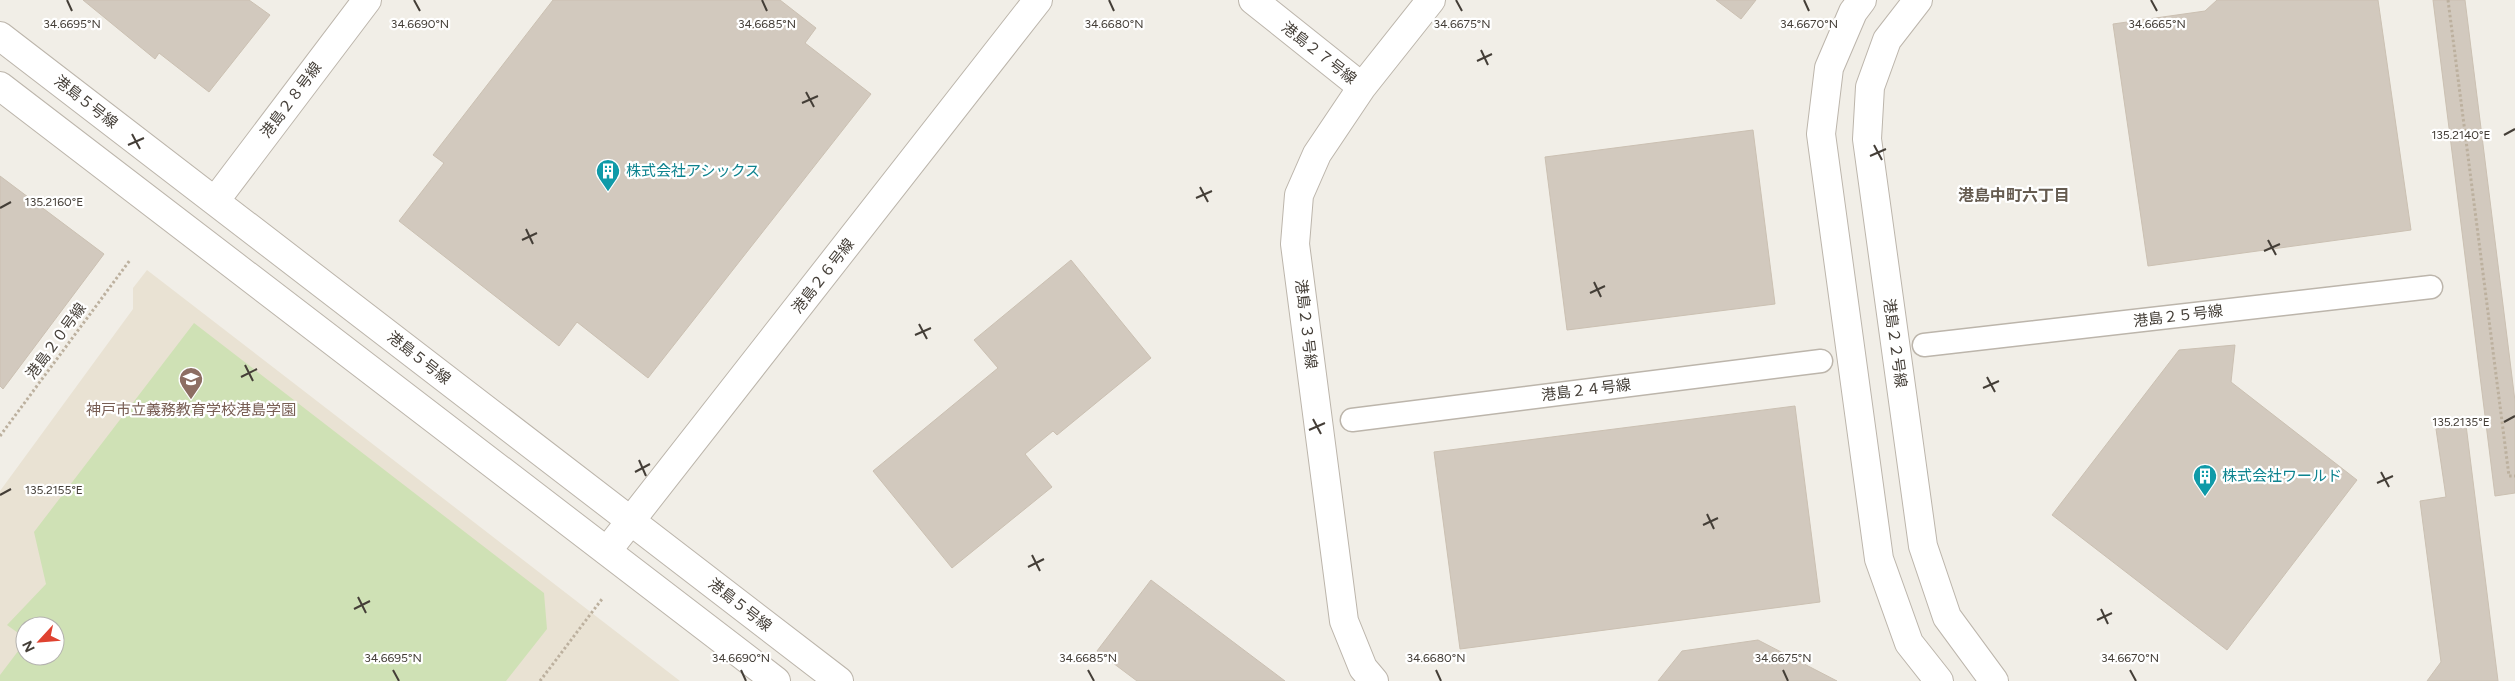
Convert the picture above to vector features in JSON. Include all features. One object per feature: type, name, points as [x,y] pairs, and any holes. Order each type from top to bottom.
[{"type":"street","name":"港島２８号線","points":[[215,201],[367,0]]},
{"type":"street","name":"港島２６号線","points":[[607,551],[1038,0]]},
{"type":"street","name":"港島２７号線","points":[[1253,0],[1362,87]]},
{"type":"street","name":"港島２３号線","points":[[1374,681],[1363,668],[1344,621],[1295,244],[1300,196],[1317,154],[1362,87],[1431,0]]},
{"type":"street","points":[[1862,0],[1853,12],[1829,68],[1821,134],[1879,559],[1909,643],[1939,681]]},
{"type":"street","name":"港島２２号線","points":[[1918,0],[1887,40],[1870,87],[1867,138],[1923,546],[1948,616],[1994,681]]},
{"type":"street","name":"港島５号線","points":[[0,36],[839,681]]},
{"type":"street","points":[[0,86],[776,681]]},
{"type":"street","name":"港島２５号線","points":[[1924,345],[2431,287]]},
{"type":"street","name":"港島２４号線","points":[[1352,420],[1821,361]]},
{"type":"path","points":[[2448,0],[2509,476],[2515,476]]},
{"type":"path","name":"港島２０号線","points":[[0,436],[130,260]]},
{"type":"path","points":[[540,681],[602,599]]},
{"type":"shaded area","name":"神戸市立義務教育学校港島学園","points":[[147,270],[680,681],[0,681],[0,491],[133,309],[133,288]]},
{"type":"green space","name":"神戸市立義務教育学校港島学園","points":[[194,323],[544,593],[547,629],[506,681],[0,681],[0,675],[15,655],[15,666],[65,666],[65,616],[16,616],[46,584],[34,532]]},
{"type":"green space","name":"神戸市立義務教育学校港島学園","points":[[15,617],[15,631],[7,625]]},
{"type":"building","points":[[83,0],[249,0],[270,15],[209,92],[159,53],[155,59]]},
{"type":"building","name":"株式会社アシックス","points":[[553,0],[780,0],[816,28],[805,43],[871,94],[648,378],[577,322],[559,346],[399,221],[444,163],[433,155]]},
{"type":"building","points":[[1716,0],[1756,0],[1741,19]]},
{"type":"building","points":[[2217,0],[2378,0],[2411,230],[2148,266],[2113,24],[2205,11]]},
{"type":"building","points":[[2433,0],[2465,0],[2515,401],[2515,493],[2495,496]]},
{"type":"building","points":[[1753,130],[1775,304],[1567,330],[1545,157]]},
{"type":"building","points":[[0,176],[104,254],[3,389],[0,386]]},
{"type":"building","points":[[1071,260],[1151,358],[1057,435],[1053,431],[1025,454],[1052,487],[952,568],[873,471],[998,368],[974,340]]},
{"type":"building","name":"株式会社ワールド","points":[[2235,345],[2231,382],[2357,480],[2227,650],[2052,515],[2179,350]]},
{"type":"building","points":[[1795,406],[1820,602],[1460,649],[1434,452]]},
{"type":"building","points":[[2466,425],[2498,681],[2427,681],[2441,662],[2420,501],[2446,497],[2436,429]]},
{"type":"building","points":[[1151,580],[1285,681],[1137,681],[1097,651]]},
{"type":"building","points":[[1758,640],[1837,681],[1658,681],[1682,651]]},
{"type":"place","name":"株式会社アシックス","points":[[608,192]]},
{"type":"place","name":"神戸市立義務教育学校港島学園","points":[[191,400]]},
{"type":"place","name":"株式会社ワールド","points":[[2205,497]]},
{"type":"district","name":"港島中町六丁目","points":[[2014,195]]}]
